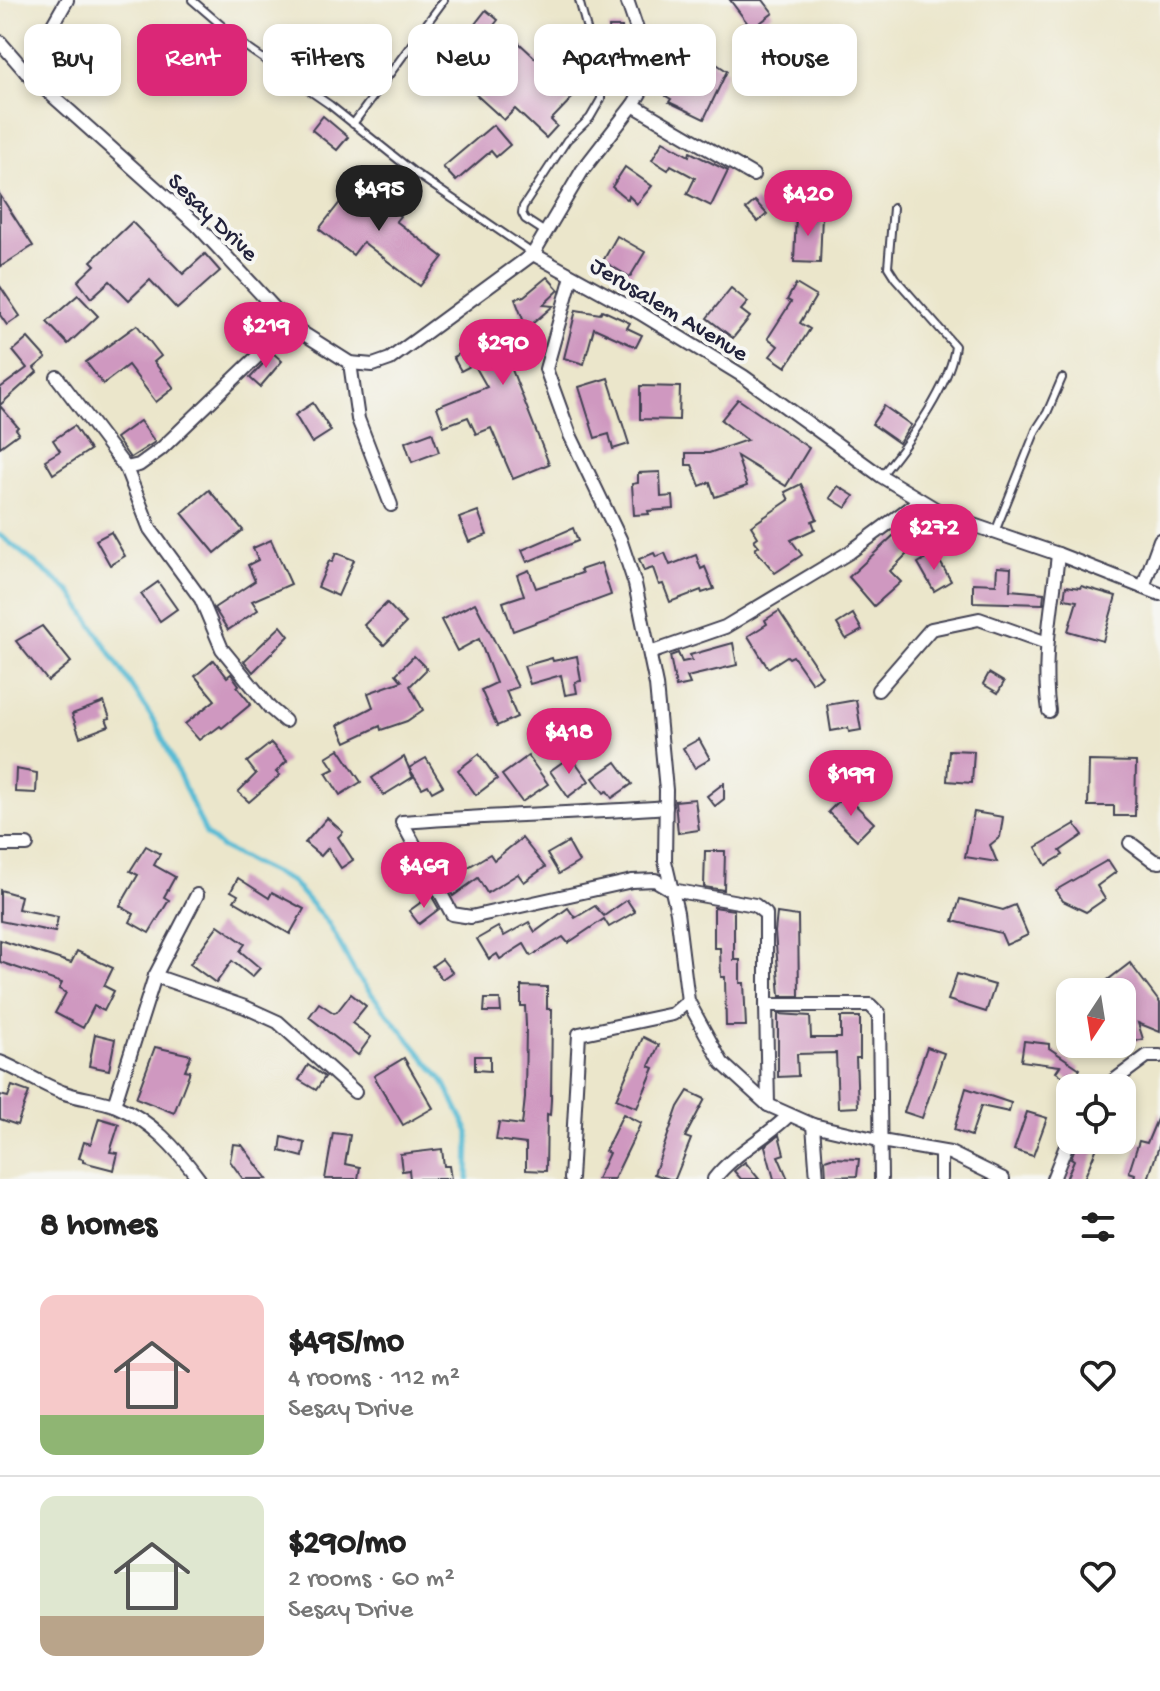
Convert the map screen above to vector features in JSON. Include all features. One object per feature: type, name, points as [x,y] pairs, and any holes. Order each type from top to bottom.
[{"type":"street","points":[[53,24],[67,0]]},
{"type":"street","points":[[391,505],[358,419],[350,363],[373,365],[390,359],[533,254],[582,171],[642,90],[647,74],[644,50],[627,0]]},
{"type":"street","name":"Sesay Drive","points":[[0,42],[24,70]]},
{"type":"street","name":"Sesay Drive","points":[[53,96],[197,225],[290,325],[350,363]]},
{"type":"street","points":[[633,105],[753,175]]},
{"type":"street","name":"Jerusalem Avenue","points":[[533,254],[640,313],[743,376],[881,476],[947,516],[1058,554],[1160,594]]},
{"type":"street","points":[[572,276],[546,369],[570,435],[620,539],[635,584],[656,685],[666,807],[665,861],[688,1001],[722,1063],[768,1105],[813,1125],[950,1153],[999,1178]]},
{"type":"street","points":[[126,468],[139,465],[161,449],[290,325]]},
{"type":"street","points":[[57,377],[126,468],[150,529],[201,599],[222,649],[270,708],[285,721]]},
{"type":"street","points":[[650,653],[725,627],[850,552],[920,500]]},
{"type":"street","points":[[1143,587],[1160,540]]},
{"type":"street","points":[[1049,711],[1046,694],[1047,643],[1058,554]]},
{"type":"street","points":[[878,690],[931,629],[979,619],[1047,643]]},
{"type":"street","points":[[666,807],[402,822],[452,914],[471,917],[632,881],[655,880],[672,890],[755,905],[766,914],[768,1105]]},
{"type":"street","points":[[1130,843],[1160,862]]},
{"type":"street","points":[[0,845],[27,845]]},
{"type":"street","points":[[114,1105],[155,976],[197,895]]},
{"type":"street","points":[[155,976],[245,1007],[278,1022],[355,1092]]},
{"type":"street","points":[[571,1179],[579,1034],[673,1014],[688,1001]]},
{"type":"street","points":[[766,1005],[870,1005],[879,1014],[881,1179]]},
{"type":"street","points":[[1123,1074],[1147,1056],[1160,1056]]},
{"type":"street","points":[[0,1062],[65,1094],[114,1105],[145,1122],[175,1146],[199,1179]]},
{"type":"street","points":[[714,1179],[746,1147],[775,1130],[789,1115]]},
{"type":"street","points":[[813,1125],[817,1179]]},
{"type":"street","points":[[941,1152],[941,1179]]},
{"type":"street","points":[[1053,1179],[1063,1154]]},
{"type":"lane","name":"Jerusalem Avenue","points":[[192,0],[249,49],[330,105],[415,173],[533,254]]},
{"type":"lane","points":[[353,124],[444,0]]},
{"type":"lane","points":[[545,232],[525,219],[523,207],[567,140],[590,118],[601,99],[601,81],[579,0]]},
{"type":"lane","points":[[881,476],[912,438],[953,362],[955,346],[888,267],[893,208]]},
{"type":"lane","points":[[995,532],[1036,430],[1062,378]]},
{"type":"building","points":[[730,0],[763,0],[773,13],[759,24],[748,24]]},
{"type":"building","points":[[486,10],[498,20],[495,24],[475,24]]},
{"type":"building","points":[[518,42],[534,57],[534,96],[574,96],[551,120],[557,126],[546,138],[515,109],[504,120],[478,96],[518,96]]},
{"type":"building","points":[[716,64],[727,71],[716,94]]},
{"type":"building","points":[[666,96],[715,96],[704,119],[669,102],[671,99]]},
{"type":"building","points":[[323,116],[348,137],[337,150],[312,130]]},
{"type":"building","points":[[493,125],[510,145],[496,157],[491,151],[456,181],[443,167]]},
{"type":"building","points":[[663,141],[689,156],[690,152],[728,171],[711,206],[687,194],[695,178],[671,165],[668,170],[652,160]]},
{"type":"building","points":[[625,167],[652,186],[637,204],[612,187]]},
{"type":"building","points":[[360,177],[375,189],[371,194],[400,216],[396,221],[443,257],[420,286],[363,242],[353,255],[319,229]]},
{"type":"building","points":[[0,195],[33,246],[0,267]]},
{"type":"building","points":[[755,201],[767,214],[758,222],[746,209]]},
{"type":"building","points":[[796,214],[822,215],[820,263],[794,262]]},
{"type":"building","points":[[132,222],[183,274],[205,254],[220,271],[177,309],[150,280],[129,300],[110,281],[91,298],[78,281],[95,265],[91,261]]},
{"type":"building","points":[[617,236],[645,252],[630,277],[603,261]]},
{"type":"building","points":[[547,277],[559,290],[543,305],[553,306],[532,324],[537,336],[510,348],[513,354],[507,357],[549,464],[513,479],[491,428],[476,434],[468,417],[444,426],[437,407],[487,387],[474,364],[461,371],[453,357],[470,348],[464,339],[494,321],[501,333],[524,322],[515,299],[524,296]]},
{"type":"building","points":[[796,284],[816,296],[800,323],[810,329],[786,367],[770,356],[778,346],[768,338],[791,302],[787,300]]},
{"type":"building","points":[[0,286],[20,316],[7,325],[0,315]]},
{"type":"building","points":[[731,288],[748,302],[741,310],[750,317],[733,338],[707,318]]},
{"type":"building","points":[[78,295],[98,316],[68,344],[47,322]]},
{"type":"building","points":[[576,310],[600,314],[602,310],[630,323],[627,328],[642,335],[636,347],[594,328],[584,364],[564,358]]},
{"type":"building","points":[[137,325],[161,356],[154,362],[174,388],[156,402],[128,365],[103,384],[86,362]]},
{"type":"building","points":[[28,338],[46,358],[34,368],[37,372],[0,405],[0,388],[27,368],[13,351]]},
{"type":"building","points":[[273,353],[282,361],[260,387],[250,378]]},
{"type":"building","points":[[608,378],[629,444],[613,449],[609,434],[595,438],[579,387]]},
{"type":"building","points":[[640,386],[680,387],[679,420],[640,419]]},
{"type":"building","points":[[738,399],[809,448],[786,486],[737,456],[747,486],[715,497],[710,482],[700,486],[692,465],[686,465],[686,453],[709,453],[747,440],[721,420]]},
{"type":"building","points":[[313,403],[331,431],[312,443],[295,415]]},
{"type":"building","points":[[0,406],[18,427],[19,433],[0,447]]},
{"type":"building","points":[[884,406],[911,425],[899,443],[872,424]]},
{"type":"building","points":[[140,421],[155,442],[130,458],[116,438]]},
{"type":"building","points":[[74,426],[90,450],[53,474],[45,460],[60,451],[53,440]]},
{"type":"building","points":[[432,432],[439,452],[412,462],[405,442]]},
{"type":"building","points":[[660,472],[661,497],[673,496],[674,509],[634,515],[632,484],[638,483],[638,473]]},
{"type":"building","points":[[801,484],[817,519],[812,521],[815,529],[791,540],[802,555],[775,573],[755,549],[759,546],[754,540],[758,537],[751,526],[789,500],[785,492]]},
{"type":"building","points":[[838,486],[854,496],[846,508],[830,498]]},
{"type":"building","points":[[209,490],[243,530],[215,553],[182,513]]},
{"type":"building","points":[[478,511],[487,535],[469,542],[459,518]]},
{"type":"building","points":[[573,528],[578,541],[527,562],[522,550]]},
{"type":"building","points":[[111,532],[125,556],[110,565],[96,540]]},
{"type":"building","points":[[894,535],[910,551],[890,571],[901,582],[874,606],[849,577]]},
{"type":"building","points":[[271,540],[291,584],[252,601],[258,610],[228,630],[214,608],[255,581],[248,565],[258,560],[253,548]]},
{"type":"building","points":[[336,553],[354,560],[338,596],[318,587],[329,561],[332,562]]},
{"type":"building","points":[[654,553],[656,557],[665,553],[670,565],[696,555],[714,589],[702,593],[701,590],[670,602],[653,568],[644,571],[639,559]]},
{"type":"building","points":[[935,553],[951,581],[934,591],[918,563]]},
{"type":"building","points":[[601,563],[611,595],[513,631],[503,602],[524,595],[517,575],[529,570],[536,588],[582,573],[580,570]]},
{"type":"building","points":[[997,567],[1011,568],[1010,590],[1044,593],[1043,604],[973,602],[973,583],[996,584]]},
{"type":"building","points":[[158,582],[177,609],[160,621],[141,594]]},
{"type":"building","points":[[1066,586],[1081,586],[1116,596],[1103,641],[1068,631],[1077,601],[1064,599]]},
{"type":"building","points":[[387,603],[406,623],[384,645],[364,625]]},
{"type":"building","points":[[475,603],[518,687],[506,691],[517,717],[497,726],[481,690],[496,683],[479,639],[457,651],[441,620]]},
{"type":"building","points":[[779,611],[822,676],[812,683],[793,656],[787,656],[768,668],[748,636],[767,624],[765,620]]},
{"type":"building","points":[[853,614],[862,630],[846,639],[837,624]]},
{"type":"building","points":[[42,626],[71,662],[48,681],[16,641]]},
{"type":"building","points":[[281,626],[289,636],[253,672],[244,661]]},
{"type":"building","points":[[733,643],[737,665],[687,677],[690,684],[676,687],[670,656],[678,653],[682,662],[692,660],[690,655]]},
{"type":"building","points":[[414,656],[427,669],[410,686],[423,710],[407,721],[381,730],[380,726],[346,742],[338,725],[373,707],[368,693],[402,681],[396,674]]},
{"type":"building","points":[[577,656],[581,681],[575,682],[577,693],[565,695],[561,675],[530,684],[524,666],[552,658],[553,661]]},
{"type":"building","points":[[214,660],[227,677],[231,674],[251,704],[222,728],[220,726],[199,740],[185,724],[215,700],[195,676]]},
{"type":"building","points":[[989,673],[1004,682],[998,693],[983,684]]},
{"type":"building","points":[[856,700],[861,730],[849,732],[848,728],[831,731],[827,705]]},
{"type":"building","points":[[104,702],[110,718],[106,719],[109,726],[80,737],[72,714]]},
{"type":"building","points":[[699,739],[710,759],[695,768],[683,748]]},
{"type":"building","points":[[271,743],[287,761],[276,772],[280,775],[249,802],[238,792],[256,774],[247,762]]},
{"type":"building","points":[[339,749],[361,782],[340,795],[326,773],[334,769],[326,757]]},
{"type":"building","points":[[949,750],[974,751],[972,783],[947,781]]},
{"type":"building","points":[[479,754],[497,779],[476,795],[458,770]]},
{"type":"building","points":[[528,756],[548,784],[522,802],[502,775]]},
{"type":"building","points":[[571,756],[589,781],[568,797],[550,771]]},
{"type":"building","points":[[404,757],[413,777],[384,795],[372,778]]},
{"type":"building","points":[[426,758],[443,786],[432,792],[428,785],[422,788],[409,768]]},
{"type":"building","points":[[1089,761],[1136,762],[1135,816],[1114,816],[1114,806],[1088,806]]},
{"type":"building","points":[[616,762],[632,784],[612,798],[593,778]]},
{"type":"building","points":[[16,769],[37,773],[36,793],[15,792]]},
{"type":"building","points":[[724,783],[724,799],[715,806],[707,796]]},
{"type":"building","points":[[845,795],[874,823],[857,840],[828,812]]},
{"type":"building","points":[[695,799],[699,830],[678,833],[675,801]]},
{"type":"building","points":[[974,812],[1003,817],[1000,837],[990,845],[997,862],[965,857]]},
{"type":"building","points":[[327,818],[343,832],[338,837],[353,860],[341,868],[328,848],[321,856],[305,843]]},
{"type":"building","points":[[1075,824],[1083,835],[1060,851],[1063,855],[1046,865],[1036,847]]},
{"type":"building","points":[[522,838],[545,867],[524,882],[518,874],[487,893],[478,878],[453,896],[442,877],[456,867],[460,872],[490,854],[494,860]]},
{"type":"building","points":[[568,842],[579,862],[559,874],[547,854]]},
{"type":"building","points":[[146,846],[160,854],[154,865],[175,877],[164,897],[169,900],[149,933],[130,922],[134,914],[120,906],[138,875],[130,871]]},
{"type":"building","points":[[705,851],[725,851],[724,890],[704,887]]},
{"type":"building","points":[[405,856],[417,873],[399,886],[387,869]]},
{"type":"building","points":[[1108,860],[1116,872],[1097,886],[1105,899],[1086,912],[1063,901],[1056,890]]},
{"type":"building","points":[[238,878],[269,898],[272,892],[304,909],[290,934],[234,901],[238,895],[231,891]]},
{"type":"building","points":[[0,890],[21,896],[18,909],[58,917],[55,932],[0,921]]},
{"type":"building","points":[[431,895],[439,909],[419,924],[409,911]]},
{"type":"building","points":[[960,899],[1003,910],[1015,905],[1028,935],[1006,945],[1001,933],[953,921]]},
{"type":"building","points":[[627,900],[635,912],[609,927],[604,919],[568,943],[563,937],[531,956],[524,944],[500,959],[497,954],[489,959],[477,939],[498,927],[504,936],[529,922],[535,932],[568,908],[575,918],[595,906],[604,916]]},
{"type":"building","points":[[714,907],[734,910],[734,960],[740,960],[746,1026],[726,1026],[725,977],[721,977],[720,948],[714,948]]},
{"type":"building","points":[[777,913],[798,916],[799,996],[780,996],[775,932]]},
{"type":"building","points":[[218,925],[245,944],[240,951],[260,968],[252,977],[232,961],[216,983],[190,964]]},
{"type":"building","points":[[0,940],[71,963],[77,951],[113,968],[104,986],[114,991],[104,1011],[94,1006],[83,1028],[55,1013],[66,993],[59,989],[62,983],[0,962]]},
{"type":"building","points":[[442,959],[452,972],[442,979],[432,966]]},
{"type":"building","points":[[1130,963],[1160,1003],[1160,1032],[1138,1023],[1143,1039],[1136,1041],[1136,978],[1110,978]]},
{"type":"building","points":[[957,974],[995,985],[986,1012],[948,1000]]},
{"type":"building","points":[[521,986],[547,987],[547,1009],[552,1009],[546,1171],[526,1170],[526,1144],[496,1140],[499,1122],[522,1125],[526,1025],[525,1006],[521,1006]]},
{"type":"building","points":[[351,994],[366,1006],[352,1023],[371,1037],[358,1055],[309,1017],[319,1003],[337,1012]]},
{"type":"building","points":[[485,999],[500,999],[501,1012],[484,1012]]},
{"type":"building","points":[[778,1014],[810,1016],[811,1038],[841,1038],[841,1017],[860,1017],[860,1058],[856,1058],[858,1107],[838,1108],[836,1053],[797,1054],[798,1076],[778,1077]]},
{"type":"building","points":[[95,1034],[115,1039],[109,1070],[89,1066]]},
{"type":"building","points":[[643,1037],[659,1045],[649,1066],[654,1068],[637,1108],[616,1099]]},
{"type":"building","points":[[1024,1041],[1049,1044],[1056,1058],[1064,1058],[1080,1069],[1077,1074],[1059,1074],[1056,1072],[1060,1066],[1021,1061]]},
{"type":"building","points":[[155,1047],[191,1055],[185,1070],[190,1071],[174,1113],[136,1098]]},
{"type":"building","points":[[927,1047],[944,1053],[922,1118],[904,1112]]},
{"type":"building","points":[[475,1056],[490,1056],[490,1071],[475,1070]]},
{"type":"building","points":[[404,1058],[433,1108],[403,1125],[374,1076]]},
{"type":"building","points":[[308,1065],[325,1077],[316,1090],[299,1080]]},
{"type":"building","points":[[12,1086],[29,1092],[17,1125],[0,1119],[0,1095],[8,1097]]},
{"type":"building","points":[[966,1088],[1011,1103],[1009,1112],[981,1106],[971,1136],[954,1130]]},
{"type":"building","points":[[688,1091],[705,1099],[685,1137],[691,1139],[675,1179],[669,1179],[654,1174],[678,1107]]},
{"type":"building","points":[[1027,1112],[1047,1118],[1033,1156],[1014,1150]]},
{"type":"building","points":[[1160,1112],[1160,1143],[1148,1179],[1134,1179],[1135,1174],[1129,1172],[1139,1141],[1147,1143]]},
{"type":"building","points":[[623,1114],[641,1123],[614,1179],[597,1179],[609,1153],[605,1151]]},
{"type":"building","points":[[99,1118],[119,1124],[110,1152],[118,1153],[114,1170],[83,1162],[79,1158],[84,1142],[91,1144]]},
{"type":"building","points":[[333,1133],[350,1135],[345,1164],[360,1167],[358,1179],[325,1179]]},
{"type":"building","points":[[779,1135],[784,1154],[778,1156],[788,1179],[774,1179],[765,1146]]},
{"type":"building","points":[[282,1137],[305,1143],[303,1157],[280,1151]]},
{"type":"building","points":[[233,1144],[242,1145],[267,1179],[243,1179],[230,1161]]},
{"type":"building","points":[[442,1149],[444,1166],[449,1166],[451,1179],[410,1179],[409,1170],[402,1171],[400,1154]]},
{"type":"building","points":[[1073,1154],[1094,1154],[1084,1179],[1066,1179],[1074,1160],[1071,1158]]},
{"type":"building","points":[[859,1159],[857,1176],[826,1177],[825,1160]]},
{"type":"building","points":[[745,1162],[759,1179],[741,1179],[734,1171]]},
{"type":"waterway","points":[[0,535],[71,592],[156,724],[206,834],[222,848],[292,882],[329,924],[357,976],[444,1082],[469,1132],[468,1179]]}]
